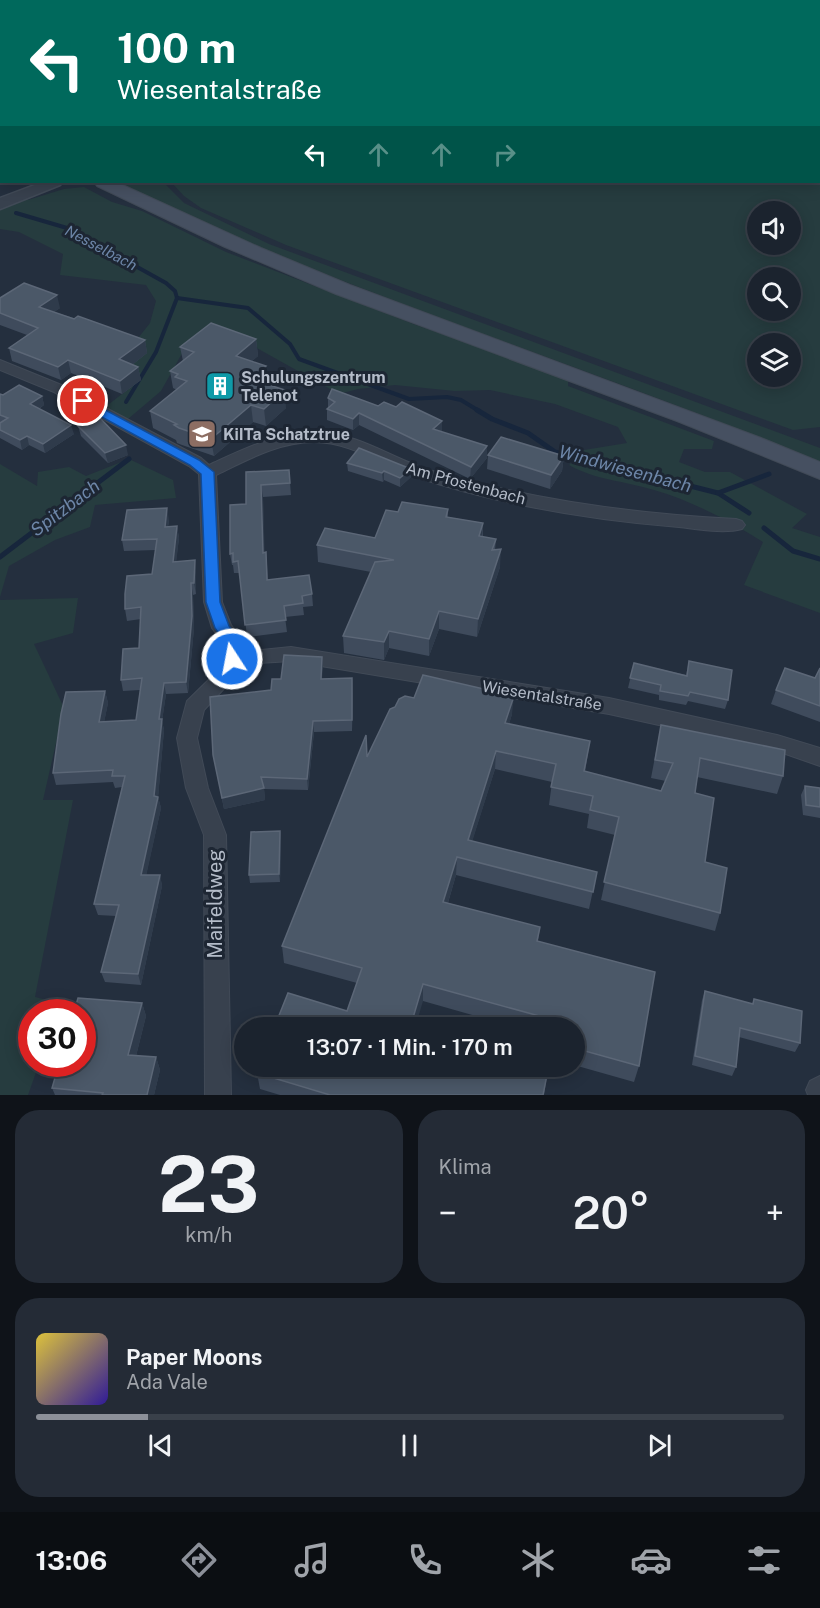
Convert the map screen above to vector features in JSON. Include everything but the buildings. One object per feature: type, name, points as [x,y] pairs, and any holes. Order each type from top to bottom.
[{"type":"main road","points":[[105,183],[276,262],[633,395],[820,471]]},
{"type":"street","points":[[26,193],[38,183]]},
{"type":"street","points":[[0,204],[52,183]]},
{"type":"street","points":[[0,365],[59,389],[164,445],[207,472],[213,602],[222,628],[237,656]]},
{"type":"street","name":"Am Pfostenbach","points":[[207,472],[258,449],[283,441],[314,436],[344,439],[416,473],[552,505],[701,524],[736,525]]},
{"type":"street","name":"Wiesentalstraße","points":[[237,656],[250,664],[259,656],[291,654],[609,706],[777,743],[820,757]]},
{"type":"street","name":"Maifeldweg","points":[[218,1095],[215,835],[197,788],[187,738],[194,706],[237,656]]},
{"type":"green space","points":[[120,183],[164,183],[184,203],[269,244],[820,448],[820,462],[677,405],[388,298],[212,227]]},
{"type":"green space","points":[[172,183],[820,183],[820,427],[793,430],[286,245],[201,208],[184,196]]},
{"type":"green space","points":[[84,187],[112,202],[142,211],[226,252],[416,325],[568,377],[568,386],[714,441],[712,449],[684,449],[679,462],[705,472],[730,472],[807,514],[792,528],[820,537],[820,613],[744,585],[763,542],[750,534],[682,500],[643,487],[589,474],[569,465],[584,450],[627,443],[618,427],[555,404],[490,390],[455,391],[395,385],[358,389],[339,394],[255,347],[185,348],[161,391],[128,419],[104,408],[140,380],[122,373],[131,347],[150,323],[156,301],[146,285],[60,275],[63,254],[19,232],[0,229],[0,203],[26,193],[28,200],[64,189]]},
{"type":"green space","points":[[129,459],[173,480],[176,498],[95,505],[90,527],[55,540],[9,566],[0,597],[0,464],[37,486],[38,472],[69,467],[86,476]]},
{"type":"green space","points":[[78,598],[73,633],[34,644],[64,708],[43,800],[73,800],[35,997],[43,999],[18,999],[18,1077],[34,1077],[28,1095],[0,1095],[0,600]]},
{"type":"waterway","name":"Nesselbach","points":[[16,213],[67,228],[166,283],[175,291],[177,298]]},
{"type":"waterway","name":"Spitzbach","points":[[126,402],[156,352],[177,298]]},
{"type":"waterway","name":"Windwiesenbach","points":[[177,298],[248,308],[290,344],[299,359],[409,399],[447,397],[461,400],[479,411]]},
{"type":"waterway","name":"Windwiesenbach","points":[[477,410],[492,419],[528,433],[555,452],[718,493]]},
{"type":"waterway","name":"Spitzbach","points":[[0,557],[129,459]]},
{"type":"waterway","points":[[718,493],[769,474]]},
{"type":"waterway","name":"Windwiesenbach","points":[[718,493],[749,513]]},
{"type":"waterway","name":"Windwiesenbach","points":[[764,528],[793,551],[820,559]]},
{"type":"place","name":"Schulungszentrum Telenot","points":[[220,386]]},
{"type":"place","name":"KiITa Schatztrue","points":[[202,434]]},
{"type":"route","points":[[83,401],[195,462],[207,472],[213,602],[222,628],[237,647],[231,655],[232,659]]}]
